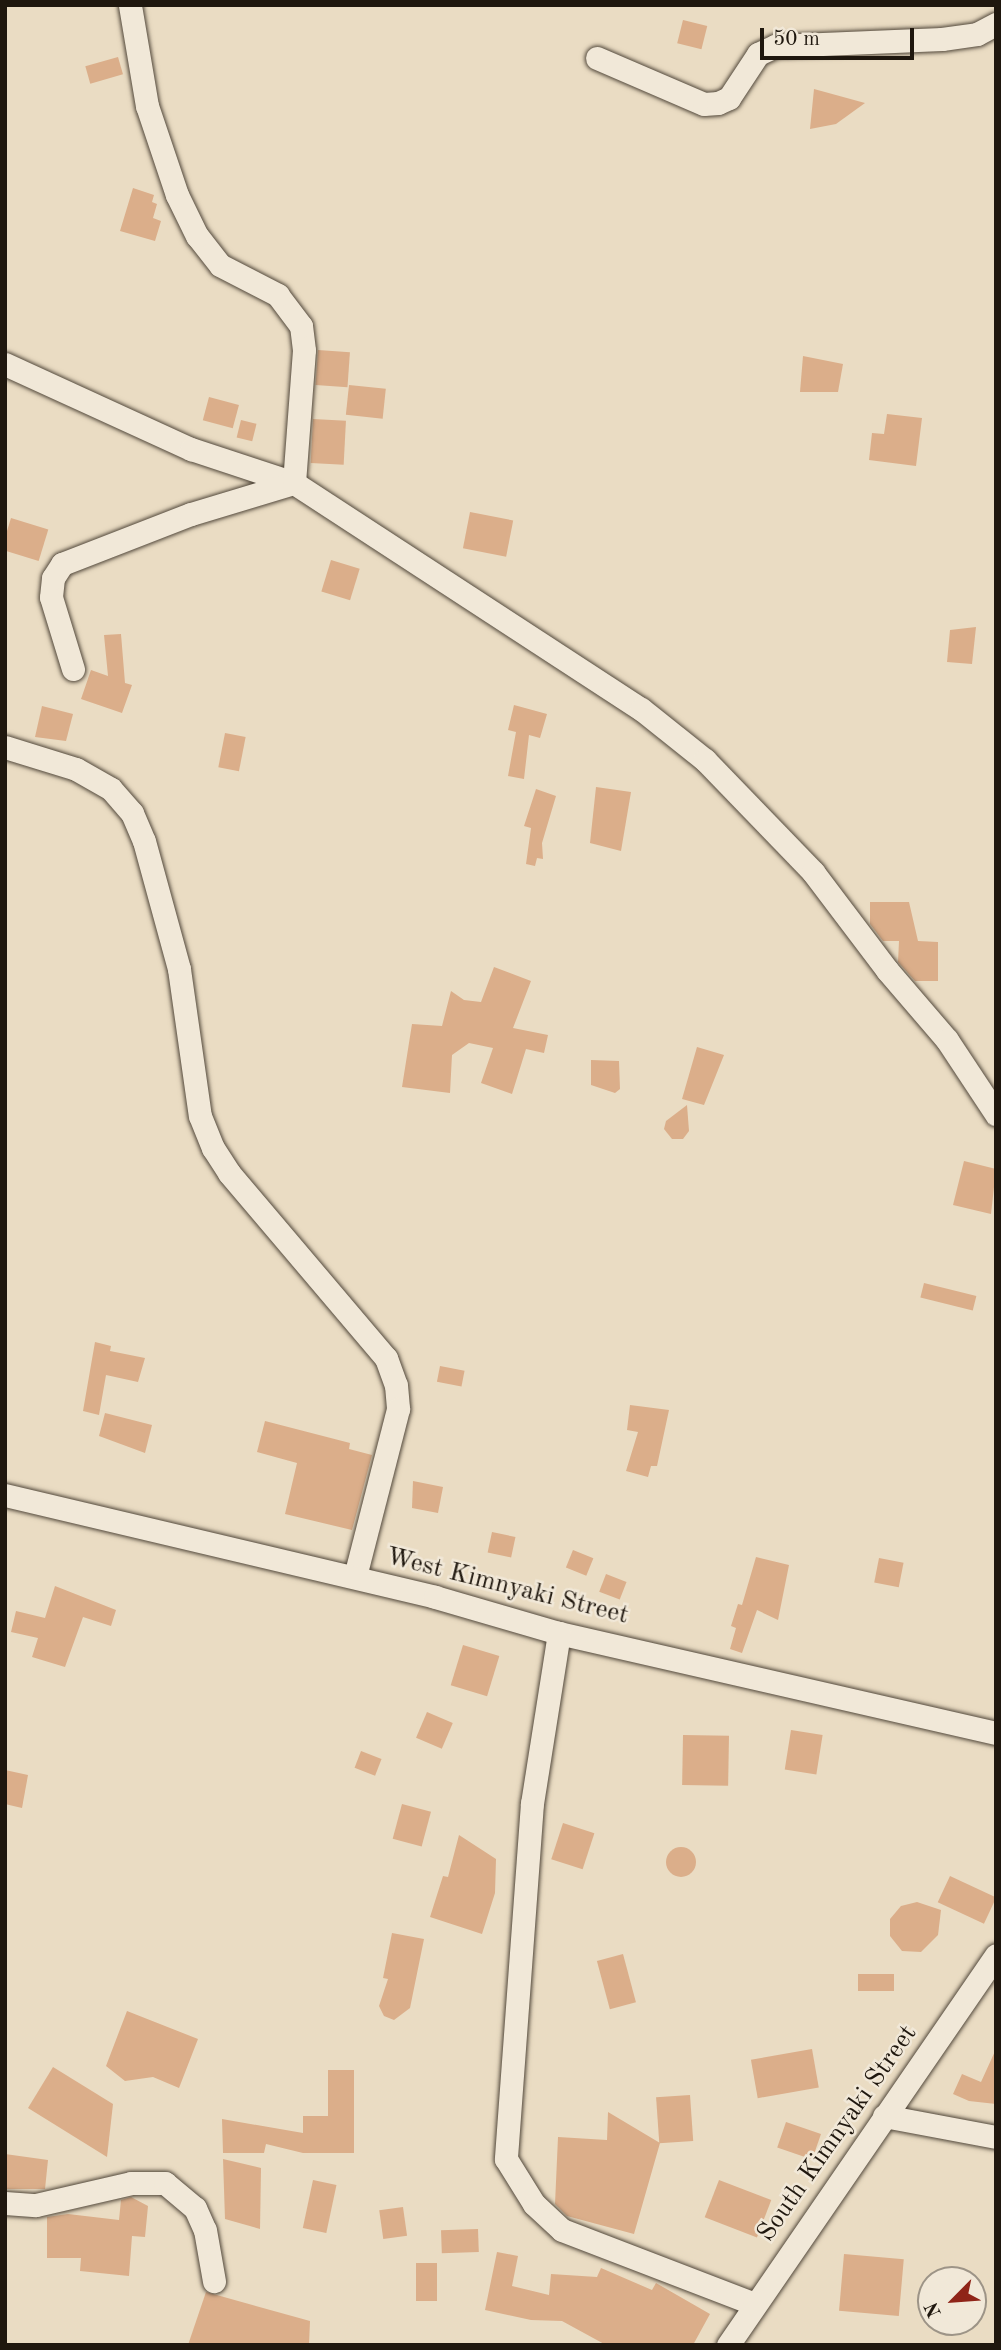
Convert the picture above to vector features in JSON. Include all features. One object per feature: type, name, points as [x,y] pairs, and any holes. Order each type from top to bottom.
[{"type":"street","points":[[130,5],[147,106],[177,195],[197,236],[219,265],[278,295],[301,326],[304,350],[294,483]]},
{"type":"street","points":[[597,58],[704,104],[718,103],[729,98],[758,54],[775,46],[942,39],[977,34],[996,24]]},
{"type":"street","points":[[5,364],[191,449],[294,483],[551,648],[705,760],[813,872],[887,970],[959,1056],[996,1114]]},
{"type":"street","points":[[73,669],[51,597],[53,578],[62,564],[191,514],[294,483]]},
{"type":"street","points":[[5,747],[76,769],[111,789],[132,813],[144,841],[179,970],[200,1116],[214,1148],[237,1183],[386,1357],[396,1385],[398,1409],[355,1577]]},
{"type":"street","name":"West Kimnyaki Street","points":[[5,1495],[355,1577],[559,1633],[996,1733]]},
{"type":"street","points":[[559,1633],[532,1803],[506,2159],[534,2204],[562,2230],[755,2304]]},
{"type":"street","name":"South Kimnyaki Street","points":[[728,2345],[996,1955]]},
{"type":"street","points":[[884,2116],[996,2137]]},
{"type":"street","points":[[5,2203],[46,2204],[131,2183],[165,2183],[195,2208],[205,2230],[215,2281]]},
{"type":"building","points":[[683,20],[707,26],[701,49],[677,43]]},
{"type":"building","points":[[118,57],[123,74],[90,84],[85,66]]},
{"type":"building","points":[[814,89],[865,103],[836,124],[810,129]]},
{"type":"building","points":[[133,188],[154,195],[152,202],[157,204],[153,218],[161,221],[155,241],[120,231]]},
{"type":"building","points":[[318,350],[350,352],[347,387],[316,385]]},
{"type":"building","points":[[803,356],[843,364],[838,392],[800,392]]},
{"type":"building","points":[[349,385],[386,389],[383,419],[346,415]]},
{"type":"building","points":[[209,397],[239,405],[233,428],[203,420]]},
{"type":"building","points":[[887,414],[922,418],[916,466],[869,460],[872,433],[884,434]]},
{"type":"building","points":[[313,419],[346,421],[344,465],[311,463]]},
{"type":"building","points":[[241,420],[257,424],[252,441],[237,437]]},
{"type":"building","points":[[470,512],[513,520],[506,557],[463,548]]},
{"type":"building","points":[[11,518],[48,529],[39,561],[5,551],[5,538]]},
{"type":"building","points":[[331,560],[360,569],[350,600],[321,592]]},
{"type":"building","points":[[976,627],[972,664],[947,662],[950,630]]},
{"type":"building","points":[[121,634],[125,683],[132,685],[122,713],[81,699],[91,670],[108,676],[104,635]]},
{"type":"building","points":[[514,705],[547,714],[540,738],[529,735],[524,779],[508,776],[516,732],[508,730]]},
{"type":"building","points":[[42,706],[73,714],[66,741],[35,737]]},
{"type":"building","points":[[225,733],[246,737],[239,771],[218,767]]},
{"type":"building","points":[[596,787],[631,792],[621,851],[590,843]]},
{"type":"building","points":[[536,789],[556,796],[542,843],[543,859],[537,858],[535,866],[526,864],[531,828],[524,826]]},
{"type":"building","points":[[870,902],[909,902],[918,941],[938,942],[938,981],[915,981],[898,962],[899,941],[883,941],[870,924]]},
{"type":"building","points":[[494,967],[531,981],[513,1028],[548,1035],[544,1053],[526,1049],[512,1094],[481,1083],[493,1048],[469,1043],[452,1055],[450,1093],[402,1087],[412,1024],[442,1026],[451,991],[464,1000],[481,1002]]},
{"type":"building","points":[[697,1047],[724,1055],[704,1105],[682,1099]]},
{"type":"building","points":[[591,1060],[619,1061],[620,1089],[615,1093],[591,1085]]},
{"type":"building","points":[[687,1105],[689,1131],[683,1139],[672,1139],[664,1129],[666,1121]]},
{"type":"building","points":[[964,1161],[996,1169],[991,1214],[953,1205]]},
{"type":"building","points":[[924,1283],[976,1296],[973,1311],[920,1298]]},
{"type":"building","points":[[95,1342],[111,1346],[110,1351],[145,1358],[138,1382],[106,1375],[99,1415],[83,1411]]},
{"type":"building","points":[[440,1366],[465,1371],[461,1386],[437,1382]]},
{"type":"building","points":[[630,1405],[669,1410],[657,1466],[651,1466],[648,1477],[626,1471],[638,1432],[627,1430]]},
{"type":"building","points":[[105,1413],[152,1425],[145,1453],[99,1436]]},
{"type":"building","points":[[265,1421],[350,1443],[349,1449],[372,1455],[352,1530],[285,1514],[297,1463],[257,1452]]},
{"type":"building","points":[[413,1481],[443,1487],[438,1513],[412,1508]]},
{"type":"building","points":[[492,1532],[515,1537],[511,1558],[488,1553]]},
{"type":"building","points":[[573,1550],[593,1558],[586,1576],[566,1568]]},
{"type":"building","points":[[756,1557],[789,1565],[778,1620],[757,1610],[742,1653],[730,1649],[736,1628],[731,1626],[738,1604],[742,1605]]},
{"type":"building","points":[[879,1558],[904,1563],[899,1587],[874,1583]]},
{"type":"building","points":[[606,1574],[627,1582],[620,1600],[599,1592]]},
{"type":"building","points":[[55,1586],[116,1610],[111,1626],[83,1617],[65,1667],[32,1657],[38,1638],[11,1632],[16,1611],[45,1618]]},
{"type":"building","points":[[463,1645],[499,1656],[487,1696],[451,1685]]},
{"type":"building","points":[[427,1712],[453,1723],[442,1749],[416,1738]]},
{"type":"building","points":[[791,1730],[823,1735],[816,1775],[785,1770]]},
{"type":"building","points":[[683,1735],[729,1736],[728,1786],[682,1785]]},
{"type":"building","points":[[361,1751],[382,1759],[375,1776],[355,1768]]},
{"type":"building","points":[[5,1770],[28,1775],[22,1808],[5,1804]]},
{"type":"building","points":[[402,1804],[431,1812],[422,1847],[393,1839]]},
{"type":"building","points":[[563,1823],[594,1833],[583,1869],[551,1859]]},
{"type":"building","points":[[459,1835],[496,1859],[495,1893],[482,1934],[430,1917],[443,1876],[448,1877]]},
{"type":"building","points":[[681,1847],[687,1848],[695,1856],[695,1868],[687,1876],[681,1877],[675,1876],[667,1868],[666,1862],[667,1856],[675,1848]]},
{"type":"building","points":[[950,1876],[996,1897],[984,1924],[938,1902]]},
{"type":"building","points":[[917,1902],[941,1910],[938,1935],[921,1952],[902,1951],[890,1936],[890,1919],[901,1906]]},
{"type":"building","points":[[392,1933],[424,1939],[410,2008],[394,2020],[384,2016],[379,2006],[388,1979],[383,1978]]},
{"type":"building","points":[[623,1954],[636,2002],[610,2009],[597,1961]]},
{"type":"building","points":[[858,1974],[894,1974],[894,1991],[858,1991]]},
{"type":"building","points":[[127,2011],[198,2039],[179,2088],[153,2077],[125,2081],[106,2066]]},
{"type":"building","points":[[812,2049],[819,2087],[758,2098],[751,2060]]},
{"type":"building","points":[[996,2049],[996,2104],[969,2101],[953,2094],[962,2074],[981,2082]]},
{"type":"building","points":[[53,2067],[113,2104],[107,2157],[28,2108]]},
{"type":"building","points":[[328,2070],[354,2070],[354,2153],[303,2153],[266,2144],[264,2153],[223,2153],[222,2119],[303,2133],[303,2116],[328,2116]]},
{"type":"building","points":[[690,2095],[693,2141],[659,2143],[656,2097]]},
{"type":"building","points":[[608,2112],[660,2143],[634,2234],[567,2216],[555,2204],[558,2137],[607,2140]]},
{"type":"building","points":[[786,2122],[821,2134],[812,2160],[777,2148]]},
{"type":"building","points":[[5,2154],[48,2160],[45,2189],[5,2189]]},
{"type":"building","points":[[223,2159],[261,2168],[260,2229],[225,2219]]},
{"type":"building","points":[[313,2180],[336,2185],[326,2233],[303,2228]]},
{"type":"building","points":[[719,2180],[771,2200],[757,2237],[705,2217]]},
{"type":"building","points":[[131,2197],[148,2206],[145,2237],[132,2236],[129,2276],[80,2271],[81,2258],[47,2258],[47,2217],[68,2214],[119,2220],[121,2200]]},
{"type":"building","points":[[403,2207],[407,2236],[383,2239],[379,2210]]},
{"type":"building","points":[[478,2229],[479,2252],[442,2253],[441,2230]]},
{"type":"building","points":[[497,2252],[518,2256],[512,2286],[549,2295],[551,2274],[597,2277],[601,2268],[652,2290],[656,2283],[710,2314],[693,2345],[606,2345],[562,2321],[531,2320],[485,2310]]},
{"type":"building","points":[[844,2254],[904,2259],[899,2316],[839,2311]]},
{"type":"building","points":[[416,2263],[437,2263],[437,2301],[416,2301]]},
{"type":"building","points":[[206,2292],[310,2321],[309,2345],[188,2345]]}]
